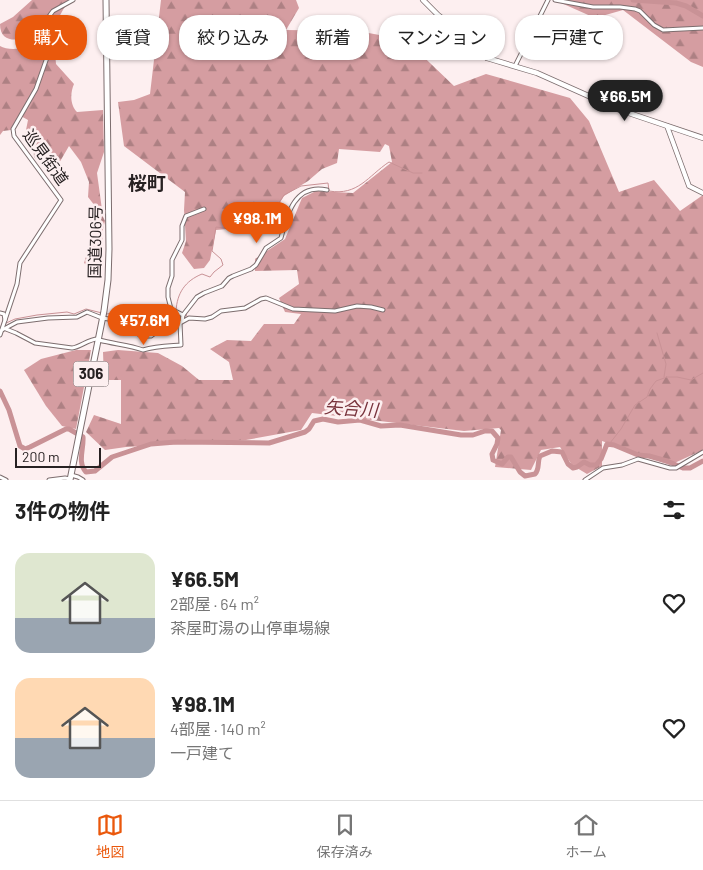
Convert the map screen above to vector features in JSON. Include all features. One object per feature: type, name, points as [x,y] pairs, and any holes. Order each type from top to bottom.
[{"type":"highway","name":"国道306号","points":[[70,478],[103,315],[108,280],[106,0]]},
{"type":"main road","points":[[423,0],[485,56],[558,81],[620,110],[703,138]]},
{"type":"street","name":"巡見街道","points":[[0,334],[17,284],[22,260],[61,200],[14,136],[12,129],[36,89],[50,49],[47,27],[50,15],[52,11],[73,0]]},
{"type":"street","points":[[515,66],[548,0]]},
{"type":"street","points":[[555,0],[593,7],[635,8],[644,14],[654,25],[663,30],[703,28]]},
{"type":"street","points":[[667,126],[689,186],[703,193]]},
{"type":"street","points":[[3,329],[16,333],[35,343],[72,348],[93,339],[117,345],[134,346],[143,350],[155,346],[181,345],[183,318],[197,298],[204,293],[219,288],[229,278],[256,265],[266,248],[281,238],[286,218],[296,199],[308,191],[319,188],[327,190]]},
{"type":"street","points":[[183,318],[171,310],[168,298],[168,288],[172,276],[172,260],[182,240],[182,226],[186,216],[204,209]]},
{"type":"street","points":[[3,329],[19,322],[77,317],[87,312],[103,315],[115,320],[146,337],[183,318],[207,318],[221,311],[245,308],[261,298],[292,310],[335,311],[356,306],[383,310]]},
{"type":"street","points":[[0,313],[4,314],[5,321]]},
{"type":"street","points":[[585,480],[603,468],[622,465],[638,459],[676,468],[703,452]]},
{"type":"street","points":[[49,480],[78,476],[83,480]]},
{"type":"street","points":[[0,477],[6,480]]},
{"type":"green space","points":[[32,0],[73,0],[64,8],[60,15],[15,15]]},
{"type":"green space","points":[[161,0],[296,0],[299,8],[287,28],[287,15],[179,15],[179,60],[287,60],[287,30],[297,30],[297,60],[369,60],[369,33],[379,35],[379,60],[427,60],[454,86],[486,74],[570,98],[589,121],[619,192],[654,180],[680,211],[703,195],[703,450],[670,465],[602,441],[602,466],[587,474],[572,465],[560,447],[541,450],[531,470],[495,467],[501,430],[499,428],[464,431],[312,413],[301,430],[246,440],[126,447],[105,450],[86,432],[94,415],[121,424],[121,380],[104,380],[103,352],[118,350],[158,353],[182,366],[199,380],[233,380],[229,362],[210,349],[227,340],[251,341],[264,324],[294,324],[301,314],[285,312],[279,298],[299,284],[297,270],[255,271],[255,259],[285,239],[302,198],[316,191],[353,193],[392,162],[389,146],[385,144],[380,152],[339,149],[337,163],[322,169],[308,181],[284,196],[271,217],[249,227],[216,230],[210,260],[204,268],[194,269],[182,253],[186,241],[185,192],[124,146],[118,102],[134,100],[150,94],[154,60],[169,60],[169,15],[159,15]]},
{"type":"green space","points":[[559,0],[703,0],[703,67],[691,62],[623,10],[606,15],[588,15],[559,2]]},
{"type":"green space","points":[[15,15],[15,39],[11,39],[1,32],[0,24]]},
{"type":"green space","points":[[0,46],[15,49],[15,60],[56,60],[56,64],[74,84],[71,99],[77,112],[103,110],[104,152],[97,173],[105,221],[102,233],[103,247],[97,259],[101,272],[99,275],[84,263],[94,232],[90,220],[95,206],[88,197],[89,182],[81,162],[69,146],[55,170],[43,155],[40,163],[34,157],[33,140],[25,135],[28,120],[19,115],[11,130],[3,131],[0,135]]},
{"type":"green space","points":[[76,350],[91,350],[76,429],[62,426],[46,406],[24,370],[41,359]]},
{"type":"waterway","points":[[633,0],[676,3],[686,6],[703,16]]},
{"type":"waterway","points":[[176,311],[180,293],[191,280],[202,274],[210,277],[223,265],[221,259],[212,251],[216,227],[224,228],[232,224],[246,227],[271,215],[284,195],[301,186],[328,183],[329,191],[348,191],[362,184],[389,162],[413,173],[422,173]]},
{"type":"waterway","points":[[4,324],[15,319],[67,312],[74,314],[86,309],[102,313]]},
{"type":"waterway","points":[[106,314],[114,313],[140,330],[146,330],[163,323],[176,322],[187,315],[180,312]]},
{"type":"waterway","points":[[657,333],[666,364],[664,377]]},
{"type":"waterway","points":[[610,443],[635,405],[647,397],[656,381],[667,377],[691,380],[703,373]]},
{"type":"waterway","name":"矢合川","points":[[0,391],[9,410],[20,446],[25,449],[69,429],[83,437],[81,460],[86,472],[95,471],[112,457],[151,444],[176,442],[269,443],[305,432],[314,421],[323,419],[338,422],[360,420],[381,426],[400,425],[461,435],[473,435],[492,431],[498,438],[492,454],[493,460],[502,464],[508,457],[511,457],[520,472],[525,476],[535,474],[540,456],[552,451],[562,452],[568,464],[573,468],[584,462],[596,465],[601,459],[607,444],[638,455],[667,461],[683,468],[690,468],[703,461]]},
{"type":"district","name":"桜町","points":[[147,183]]}]
